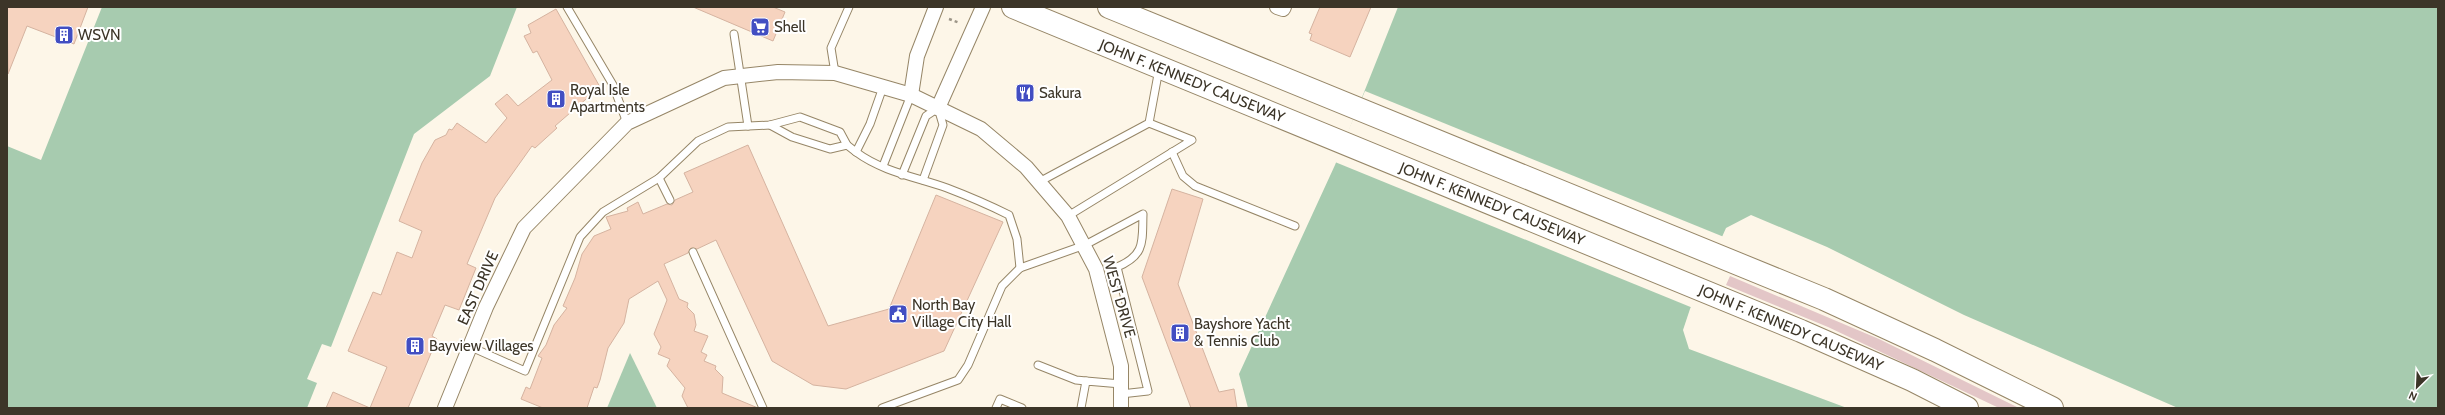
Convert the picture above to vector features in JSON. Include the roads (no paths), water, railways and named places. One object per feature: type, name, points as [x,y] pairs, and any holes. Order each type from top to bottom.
[{"type":"main road","name":"JOHN F. KENNEDY CAUSEWAY","points":[[1013,7],[1856,354],[1968,408]]},
{"type":"main road","points":[[1109,7],[1721,256],[1880,324],[2052,408]]},
{"type":"street","points":[[911,95],[917,56],[936,7]]},
{"type":"street","points":[[938,108],[983,7]]},
{"type":"street","name":"WEST DRIVE","points":[[627,123],[724,78],[778,72],[835,73],[911,95],[981,129],[1026,167],[1068,216],[1085,245],[1096,269],[1114,336],[1121,366],[1121,395]]},
{"type":"street","name":"EAST DRIVE","points":[[445,408],[486,307],[524,228],[627,123]]},
{"type":"lane","points":[[567,7],[613,85],[627,123]]},
{"type":"lane","points":[[835,73],[831,48],[849,7]]},
{"type":"lane","points":[[734,34],[748,126]]},
{"type":"lane","points":[[1149,123],[1160,67]]},
{"type":"lane","points":[[856,152],[870,124],[883,87]]},
{"type":"lane","points":[[883,166],[911,95]]},
{"type":"lane","points":[[902,175],[926,116],[938,108],[943,125],[923,180]]},
{"type":"lane","points":[[470,346],[525,371],[580,237],[604,212],[659,178],[698,142],[728,128],[770,125],[800,117],[840,132],[847,145],[856,152],[902,175],[923,180],[1009,215],[1017,239],[1020,268]]},
{"type":"lane","points":[[1039,182],[1149,123],[1192,140],[1068,216]]},
{"type":"lane","points":[[770,125],[792,137],[830,150],[847,145]]},
{"type":"lane","points":[[1172,152],[1184,176],[1194,186],[1295,226]]},
{"type":"lane","points":[[659,178],[670,200]]},
{"type":"lane","points":[[882,408],[958,380],[968,365],[1002,286],[1020,268],[1085,245],[1143,214],[1142,247],[1131,261],[1117,267],[1148,391],[1121,395],[1086,381],[1076,380],[1038,365]]},
{"type":"lane","points":[[693,252],[763,408]]},
{"type":"lane","points":[[1080,408],[1086,381]]},
{"type":"lane","points":[[996,408],[1000,399],[1022,408]]},
{"type":"place","name":"Shell","points":[[760,27]]},
{"type":"place","name":"WSVN","points":[[64,35]]},
{"type":"place","name":"Sakura","points":[[1025,93]]},
{"type":"place","name":"Royal Isle Apartments","points":[[556,99]]},
{"type":"place","name":"North Bay Village City Hall","points":[[898,314]]},
{"type":"place","name":"Bayshore Yacht & Tennis Club","points":[[1180,333]]},
{"type":"place","name":"Bayview Villages","points":[[415,346]]}]
